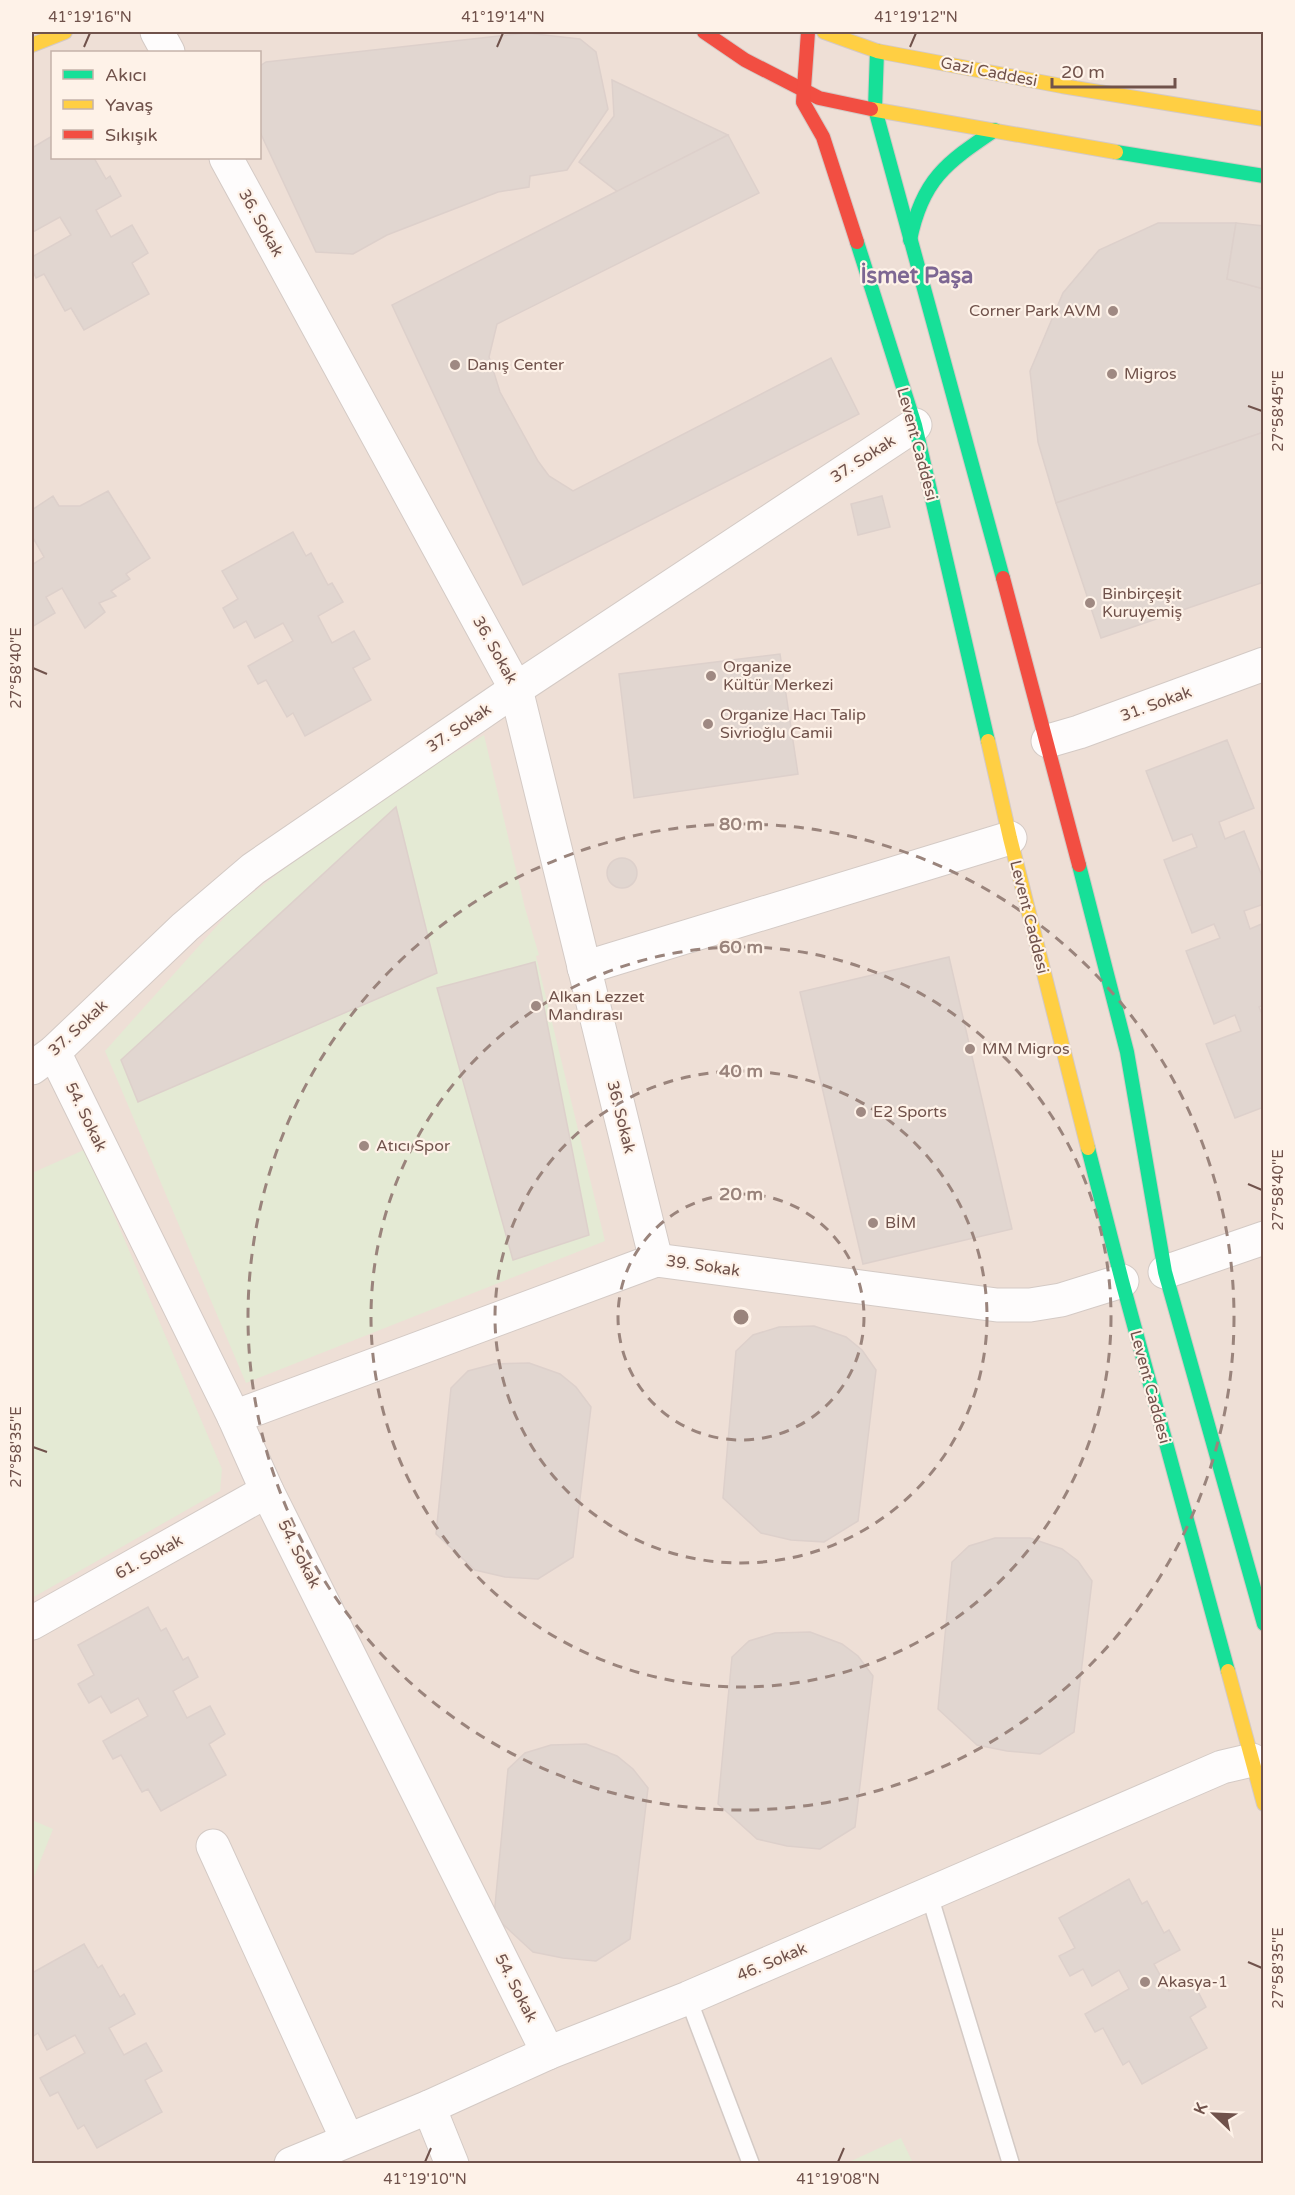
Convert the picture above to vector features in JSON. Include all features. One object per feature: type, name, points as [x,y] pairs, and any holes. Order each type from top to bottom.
[{"type":"street","points":[[32,45],[65,32]]},
{"type":"street","points":[[157,32],[167,51]]},
{"type":"street","points":[[704,32],[745,60],[819,98],[1057,142],[1263,176]]},
{"type":"street","name":"Levent Caddesi","points":[[808,32],[803,102],[823,137],[915,425],[1010,838],[1122,1281],[1263,1804]]},
{"type":"street","name":"Gazi Caddesi","points":[[824,32],[877,51],[1062,86],[1263,119]]},
{"type":"street","points":[[877,51],[875,109],[1048,741],[1127,1052],[1166,1272],[1263,1624]]},
{"type":"street","points":[[910,242],[913,223],[928,184],[942,169],[995,130]]},
{"type":"street","name":"36. Sokak","points":[[227,159],[516,689],[656,1260]]},
{"type":"street","name":"37. Sokak","points":[[43,1060],[185,927],[253,869],[516,689],[915,425]]},
{"type":"street","name":"31. Sokak","points":[[1048,741],[1079,732],[1263,664]]},
{"type":"street","points":[[584,968],[1010,838]]},
{"type":"street","name":"54. Sokak","points":[[43,1060],[234,1417],[267,1491],[548,2053]]},
{"type":"street","points":[[1166,1272],[1263,1238]]},
{"type":"street","name":"39. Sokak","points":[[234,1417],[656,1260],[997,1305],[1030,1305],[1061,1300],[1122,1281]]},
{"type":"street","name":"61. Sokak","points":[[32,1623],[267,1491]]},
{"type":"street","name":"46. Sokak","points":[[291,2163],[429,2107],[548,2053],[688,1998],[1222,1767],[1252,1760]]},
{"type":"street","points":[[213,1846],[347,2139]]},
{"type":"street","points":[[429,2107],[453,2163]]},
{"type":"lane","points":[[929,1894],[1011,2163]]},
{"type":"lane","points":[[688,1998],[751,2163]]},
{"type":"shaded area","points":[[32,32],[1263,32],[1263,2163],[32,2164]]},
{"type":"green space","name":"Atıcı Spor","points":[[484,735],[525,908],[539,955],[536,956],[605,1241],[246,1383],[105,1051],[232,909],[367,805]]},
{"type":"green space","points":[[86,1149],[222,1469],[220,1491],[32,1598],[32,1173]]},
{"type":"green space","points":[[32,1820],[53,1829],[32,1882]]},
{"type":"green space","points":[[901,2138],[913,2163],[847,2163]]},
{"type":"building","points":[[526,33],[580,39],[596,52],[608,109],[567,170],[530,176],[529,187],[498,192],[387,235],[353,254],[316,252],[261,134],[261,65],[266,62]]},
{"type":"building","points":[[612,80],[728,135],[618,192],[579,162],[614,116]]},
{"type":"building","name":"Danış Center","points":[[728,135],[759,193],[497,324],[489,357],[500,392],[538,461],[549,476],[573,491],[831,358],[859,414],[523,585],[392,305]]},
{"type":"building","points":[[51,137],[51,159],[95,159],[106,179],[110,176],[121,196],[96,210],[111,237],[132,225],[148,253],[132,263],[149,294],[84,330],[71,308],[65,311],[44,274],[36,278],[32,269],[32,257],[71,235],[60,217],[33,232],[32,148]]},
{"type":"building","points":[[1158,223],[1236,223],[1227,279],[1264,289],[1264,432],[1056,503],[1038,442],[1030,371],[1063,293],[1099,250]]},
{"type":"building","points":[[1236,223],[1264,226],[1264,289],[1227,279]]},
{"type":"building","points":[[1264,432],[1264,582],[1101,638],[1056,503]]},
{"type":"building","points":[[108,491],[150,558],[126,574],[130,579],[111,591],[116,596],[99,603],[105,612],[85,628],[62,588],[46,597],[55,613],[32,627],[32,565],[44,557],[32,536],[32,510],[53,496],[59,506],[80,506]]},
{"type":"building","points":[[882,496],[890,527],[858,535],[851,504]]},
{"type":"building","points":[[293,532],[306,556],[311,553],[328,585],[332,583],[343,602],[318,616],[332,643],[354,631],[370,659],[353,668],[371,700],[305,736],[293,713],[287,717],[266,680],[258,684],[248,666],[293,641],[283,623],[255,638],[246,621],[234,628],[223,608],[238,599],[222,571]]},
{"type":"building","name":"Organize Hacı Talip Sivrioğlu Camii","points":[[780,654],[798,774],[634,798],[619,674]]},
{"type":"building","points":[[1227,740],[1254,808],[1219,822],[1225,839],[1244,831],[1264,881],[1264,904],[1244,911],[1250,929],[1264,923],[1264,1005],[1259,1007],[1264,1019],[1264,1107],[1235,1118],[1206,1044],[1241,1031],[1235,1015],[1214,1024],[1186,951],[1220,938],[1214,924],[1192,933],[1164,860],[1197,847],[1192,834],[1173,841],[1146,771]]},
{"type":"building","points":[[396,807],[437,973],[138,1102],[121,1060]]},
{"type":"building","points":[[622,858],[633,862],[637,873],[633,884],[622,888],[611,884],[607,873],[611,862]]},
{"type":"building","points":[[949,957],[1012,1229],[863,1264],[800,992]]},
{"type":"building","points":[[535,962],[589,1235],[513,1260],[437,988]]},
{"type":"building","points":[[814,1326],[846,1337],[862,1350],[876,1370],[858,1521],[824,1542],[791,1540],[761,1533],[723,1498],[736,1351],[753,1335],[779,1327]]},
{"type":"building","points":[[529,1363],[560,1374],[576,1387],[591,1407],[573,1557],[538,1579],[505,1577],[475,1570],[436,1534],[451,1388],[468,1371],[494,1364]]},
{"type":"building","points":[[995,1538],[1030,1538],[1062,1549],[1078,1561],[1092,1581],[1074,1732],[1040,1754],[977,1745],[938,1709],[952,1562],[969,1546]]},
{"type":"building","points":[[148,1607],[161,1631],[166,1628],[183,1660],[188,1657],[198,1677],[173,1691],[187,1718],[210,1706],[225,1734],[209,1744],[226,1775],[161,1811],[148,1789],[142,1792],[121,1755],[113,1759],[103,1741],[148,1716],[138,1698],[111,1713],[101,1696],[89,1703],[78,1684],[94,1675],[78,1645]]},
{"type":"building","points":[[810,1632],[842,1644],[858,1656],[873,1676],[855,1827],[820,1849],[787,1846],[757,1839],[718,1804],[732,1657],[749,1641],[775,1633]]},
{"type":"building","points":[[586,1744],[617,1756],[633,1769],[648,1788],[630,1939],[596,1961],[533,1952],[494,1916],[508,1769],[525,1753],[551,1745]]},
{"type":"building","name":"Akasya-1","points":[[1129,1879],[1142,1904],[1147,1901],[1164,1933],[1169,1930],[1180,1950],[1154,1964],[1169,1991],[1191,1978],[1206,2007],[1190,2017],[1207,2048],[1142,2084],[1129,2061],[1123,2065],[1103,2028],[1095,2032],[1085,2014],[1129,1989],[1119,1970],[1092,1986],[1083,1969],[1070,1976],[1059,1956],[1075,1948],[1059,1918]]},
{"type":"building","points":[[84,1944],[98,1968],[102,1965],[120,1997],[124,1994],[135,2014],[109,2028],[124,2055],[146,2043],[162,2071],[145,2080],[162,2112],[97,2148],[84,2125],[78,2129],[58,2092],[50,2096],[40,2078],[85,2053],[75,2035],[47,2050],[38,2033],[32,2037],[32,1973]]},
{"type":"traffic: fast","points":[[877,51],[875,109],[1003,578]]},
{"type":"traffic: fast","points":[[910,240],[921,202],[939,175],[950,163],[995,130]]},
{"type":"traffic: fast","points":[[1116,152],[1264,176]]},
{"type":"traffic: fast","points":[[857,242],[915,425],[988,741]]},
{"type":"traffic: fast","points":[[1079,865],[1127,1052],[1165,1272],[1264,1624]]},
{"type":"traffic: fast","points":[[1088,1148],[1228,1671]]},
{"type":"traffic: slow","points":[[32,45],[65,32]]},
{"type":"traffic: slow","points":[[824,32],[877,51],[1062,86],[1264,119]]},
{"type":"traffic: slow","points":[[871,109],[1116,152]]},
{"type":"traffic: slow","points":[[988,741],[1088,1148]]},
{"type":"traffic: slow","points":[[1228,1671],[1264,1804]]},
{"type":"traffic: jam","points":[[704,32],[745,60],[819,98],[871,109]]},
{"type":"traffic: jam","points":[[808,32],[803,102],[823,137],[857,242]]},
{"type":"traffic: jam","points":[[1003,578],[1079,865]]},
{"type":"place","name":"Corner Park AVM","points":[[1113,311]]},
{"type":"place","name":"Danış Center","points":[[455,365]]},
{"type":"place","name":"Migros","points":[[1112,374]]},
{"type":"place","name":"Binbirçeşit Kuruyemiş","points":[[1090,603]]},
{"type":"place","name":"Organize Kültür Merkezi","points":[[711,676]]},
{"type":"place","name":"Organize Hacı Talip Sivrioğlu Camii","points":[[708,724]]},
{"type":"place","name":"Alkan Lezzet Mandırası","points":[[536,1006]]},
{"type":"place","name":"MM Migros","points":[[970,1049]]},
{"type":"place","name":"E2 Sports","points":[[861,1112]]},
{"type":"place","name":"Atıcı Spor","points":[[364,1146]]},
{"type":"place","name":"BİM","points":[[873,1223]]},
{"type":"place","name":"Akasya-1","points":[[1145,1982]]},
{"type":"district","name":"İsmet Paşa","points":[[917,276]]}]
